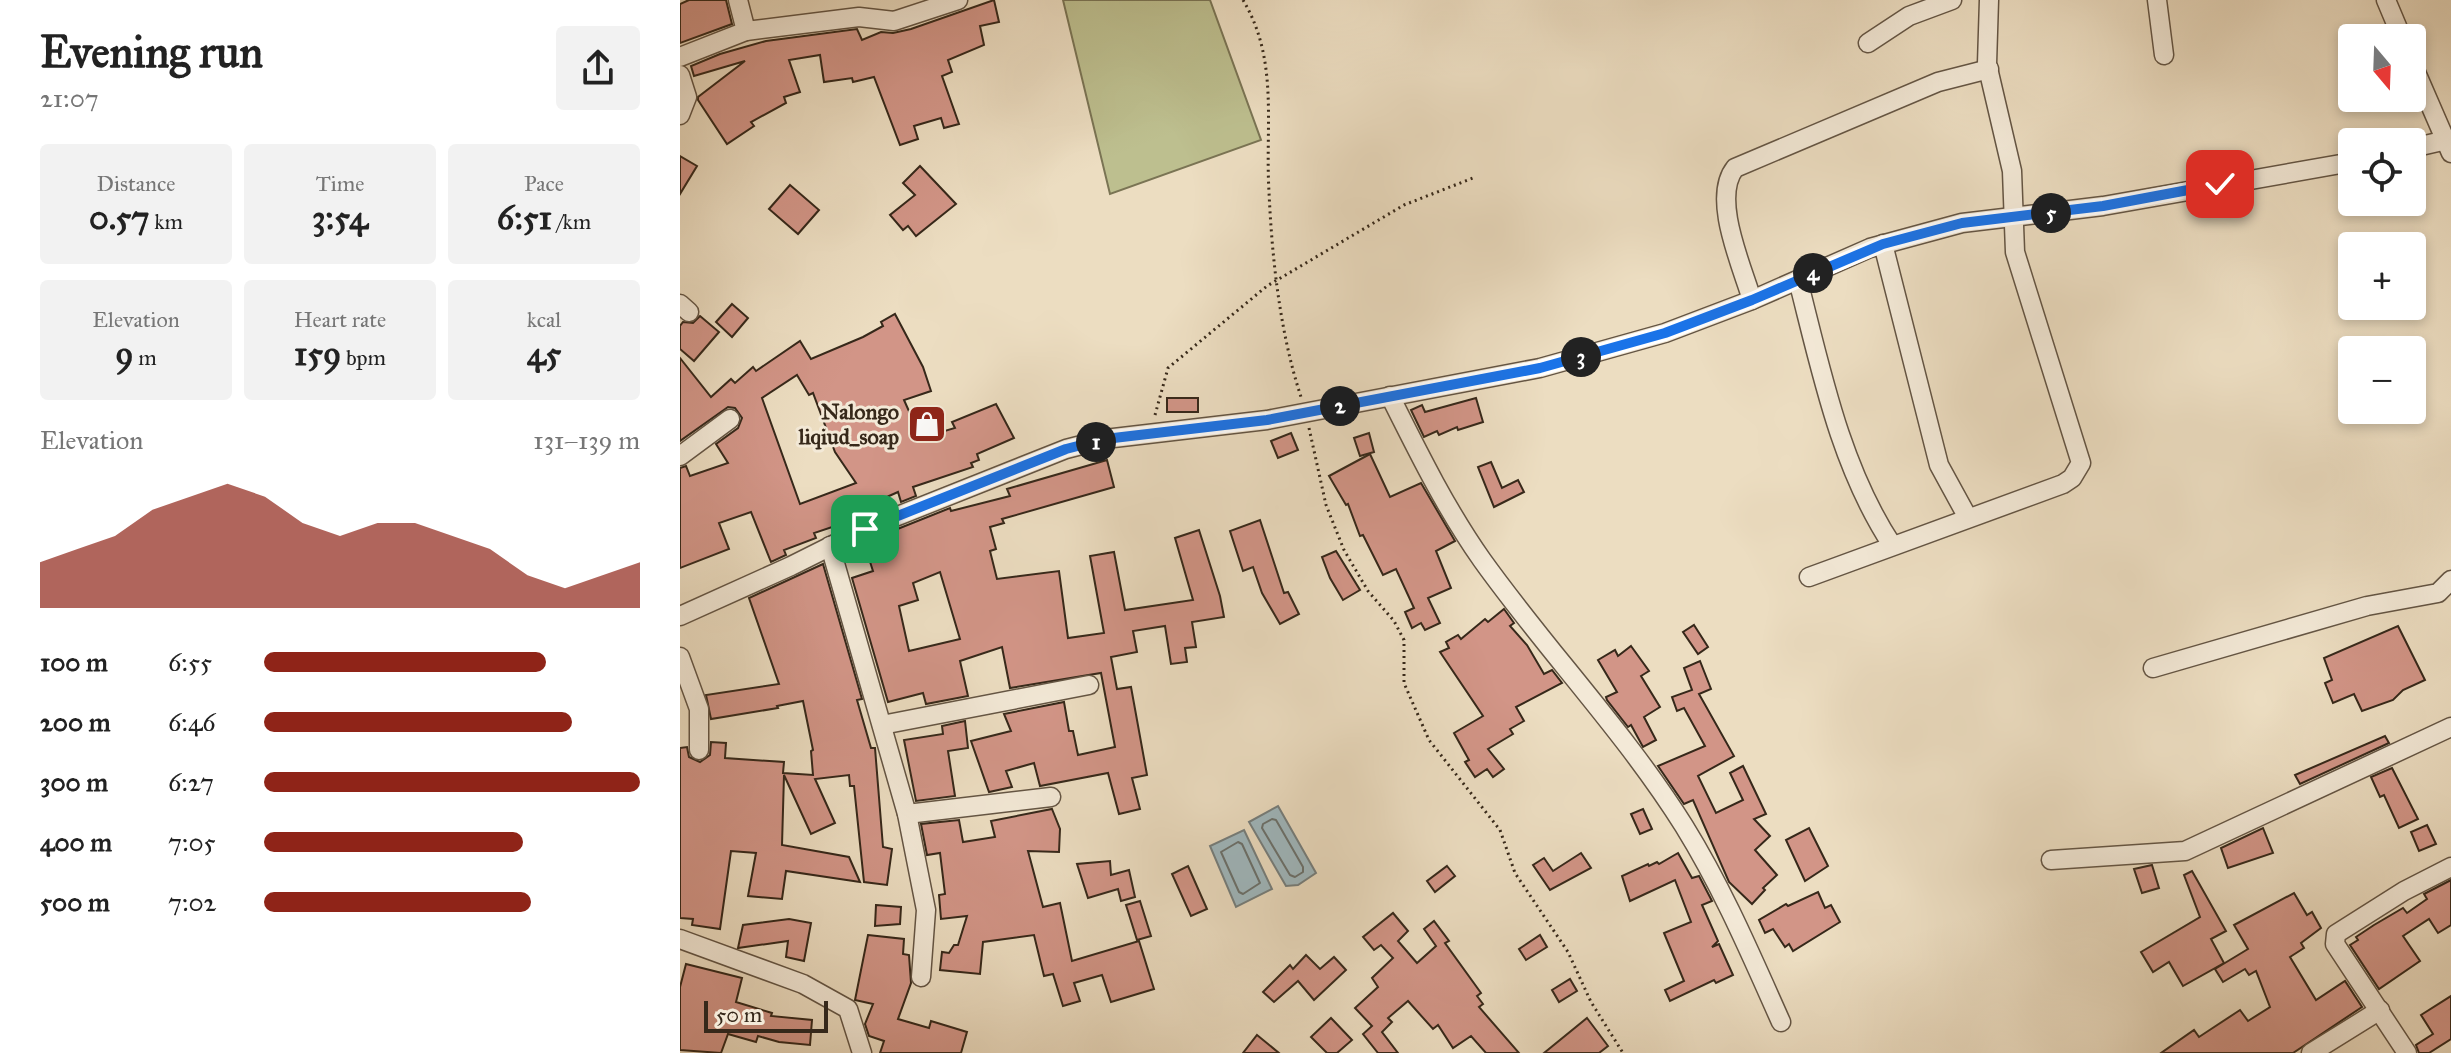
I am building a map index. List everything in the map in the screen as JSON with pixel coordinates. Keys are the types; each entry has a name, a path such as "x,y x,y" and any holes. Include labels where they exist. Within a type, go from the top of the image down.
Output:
{"street":[{"path":"738,0 746,31"},
{"path":"680,57 746,31 859,17 894,21 958,0"},
{"path":"1868,43 1909,16 1952,0"},
{"path":"1809,577 2063,484 2072,478 2081,463 2015,252 2012,171 1989,69 1989,0"},
{"path":"2157,0 2164,55"},
{"path":"2386,0 2396,24"},
{"path":"1752,300 1725,204 1726,186 1735,168 1938,82 1989,69"},
{"path":"680,75 687,97 680,115"},
{"path":"2426,94 2449,144 2426,146"},
{"path":"680,616 912,509 1066,449 1105,439 1155,435 1306,413 1554,364 1637,342 1752,300 1883,244 1962,223 2103,206 2338,164"},
{"path":"1883,244 1939,465 1968,518"},
{"path":"1798,280 1839,431 1876,520 1892,545"},
{"path":"1390,396 1444,503 1481,557 1638,758 1684,825 1725,895 1781,1022"},
{"path":"680,456 730,419"},
{"path":"830,546 907,814 926,910 921,977"},
{"path":"2153,668 2367,606 2438,593 2451,580"},
{"path":"680,657 699,709 699,750"},
{"path":"882,725 1089,685"},
{"path":"2051,860 2185,851 2451,727"},
{"path":"907,814 1051,797"},
{"path":"2407,1053 2335,944 2336,934 2346,924 2451,867"},
{"path":"680,939 803,984 848,1009 862,1053"},
{"path":"2311,1053 2380,1010"}],"path":[{"path":"1243,0 1257,24 1270,89 1269,193 1278,280 1294,375 1306,413 1326,505 1352,567 1394,621 1404,640 1404,683 1429,740 1500,830 1515,873 1568,952 1591,1002 1623,1053"},
{"path":"1155,435 1155,414 1168,368 1278,280 1404,205 1473,178"}],"green space":[{"path":"1063,0 1210,0 1261,140 1110,194"}],"water":[{"path":"1278,806 1316,873 1298,885 1286,886 1249,822"},
{"path":"1244,830 1272,889 1236,907 1210,846"}],"building":[{"path":"689,0 726,0 732,24 680,43 680,4"},
{"path":"994,0 999,22 980,26 984,45 948,60 952,72 942,76 959,124 944,128 941,118 914,126 918,139 900,145 874,77 853,82 852,78 824,82 820,55 789,60 800,92 784,97 786,103 751,122 754,126 727,144 698,100 745,61 694,76 691,66 720,54 766,41 857,29 862,40 881,32 911,29"},
{"path":"680,156 697,166 680,194"},
{"path":"920,166 956,204 916,236 908,226 903,230 890,215 915,195 903,183"},
{"path":"790,185 819,210 798,234 769,209"},
{"path":"732,304 748,318 732,337 716,322"},
{"path":"895,314 923,367 931,391 904,400 921,438 955,428 952,422 996,404 1014,438 977,454 979,460 971,463 973,467 913,487 916,496 901,502 898,492 851,513 853,520 814,533 816,538 784,550 786,555 771,562 751,512 719,523 729,549 680,568 680,468 686,466 690,476 728,463 716,444 738,428 742,418 735,408 728,407 680,441 680,358 711,397 731,379 735,383 753,367 756,371 800,341 811,359 863,337 883,326 881,322","holes":["797,375 809,395 813,393 835,452 856,483 800,504 762,398"]},
{"path":"700,316 719,332 694,361 680,349 680,326 683,322 693,323"},
{"path":"1167,398 1198,398 1198,412 1167,412"},
{"path":"1476,398 1483,422 1458,430 1457,427 1439,435 1437,431 1424,437 1411,410 1422,405 1425,412"},
{"path":"1291,433 1298,450 1278,458 1271,441"},
{"path":"1369,433 1374,452 1360,456 1354,438"},
{"path":"1370,454 1390,497 1421,483 1455,541 1436,551 1451,588 1428,598 1440,623 1425,630 1421,623 1412,628 1405,612 1414,608 1396,569 1383,575 1363,535 1360,536 1348,504 1329,476"},
{"path":"1107,460 1114,487 1002,519 1004,523 990,527 996,549 990,551 997,579 1059,571 1068,638 1104,633 1090,556 1114,552 1125,610 1193,600 1175,538 1199,530 1224,617 1192,622 1196,647 1185,648 1187,662 1171,664 1165,626 1133,631 1137,652 1111,657 1117,689 1131,687 1147,775 1132,778 1140,809 1119,814 1108,773 1040,786 1034,763 1006,771 1012,787 989,792 971,741 1011,731 1004,714 1064,702 1069,731 1073,731 1078,755 1115,747 1101,673 1010,688 1002,647 960,661 968,696 926,704 923,693 888,702 852,578 873,571 864,543 950,508 951,511 1010,496 1007,489","holes":["940,572 960,639 909,651 899,606 918,600 913,583"]},
{"path":"1491,462 1502,488 1518,480 1524,492 1494,507 1478,467"},
{"path":"1260,520 1284,593 1288,592 1299,614 1280,624 1262,593 1253,567 1243,571 1230,531"},
{"path":"1336,551 1360,590 1343,600 1322,557"},
{"path":"823,564 862,699 857,700 871,748 875,748 883,847 892,849 887,885 864,882 854,786 850,786 849,775 815,779 835,823 811,834 784,775 782,845 849,857 860,882 786,871 782,899 748,896 756,853 731,851 720,929 692,925 693,919 680,918 680,748 687,747 689,757 700,762 710,755 711,742 726,743 725,758 784,762 783,773 813,775 813,750 803,701 711,719 706,695 779,684 749,598"},
{"path":"1504,609 1514,623 1510,626 1527,645 1544,674 1552,670 1562,683 1516,707 1524,721 1510,729 1513,734 1488,749 1504,769 1493,777 1487,769 1475,777 1465,762 1469,760 1454,733 1483,716 1440,652 1449,648 1446,642 1458,635 1461,639 1485,619 1488,622"},
{"path":"1694,625 1708,647 1698,654 1683,632"},
{"path":"2398,626 2425,680 2403,690 2393,700 2362,711 2354,694 2333,703 2325,683 2332,680 2324,658"},
{"path":"1631,646 1649,671 1641,676 1660,707 1644,717 1656,740 1643,747 1631,725 1628,727 1607,700 1606,697 1617,692 1598,660 1615,650 1618,656"},
{"path":"1700,661 1711,689 1699,694 1734,756 1698,776 1716,813 1743,800 1730,773 1743,766 1766,814 1754,819 1770,836 1755,850 1777,875 1752,904 1729,882 1693,800 1684,804 1658,766 1705,746 1684,708 1677,711 1672,697 1692,690 1684,668"},
{"path":"965,721 968,748 948,751 955,796 916,801 904,740 943,734 942,726"},
{"path":"2385,736 2389,743 2300,784 2295,775"},
{"path":"2392,768 2418,819 2399,828 2384,795 2380,797 2371,777"},
{"path":"1052,809 1060,829 1059,852 1028,851 1043,907 1060,903 1072,961 1139,941 1154,989 1111,1002 1102,975 1074,983 1080,1001 1063,1006 1053,974 1044,976 1034,935 983,942 980,974 940,970 942,952 949,953 954,945 958,945 967,916 941,919 939,895 945,894 940,853 927,855 921,824 959,820 963,842 995,837 991,821"},
{"path":"1643,809 1652,829 1640,834 1631,814"},
{"path":"2427,825 2436,844 2419,851 2411,832"},
{"path":"1809,828 1828,866 1805,881 1786,840"},
{"path":"2263,828 2273,853 2228,868 2221,848"},
{"path":"1581,853 1591,868 1550,890 1533,865 1544,858 1553,871"},
{"path":"1678,853 1692,878 1699,876 1712,901 1702,905 1718,941 1712,947 1719,944 1733,975 1716,983 1714,980 1670,1001 1665,990 1684,981 1664,933 1691,922 1675,880 1630,901 1622,876 1648,864 1659,864"},
{"path":"1110,861 1111,875 1129,870 1135,897 1121,901 1118,889 1088,898 1077,864"},
{"path":"2152,865 2159,888 2142,893 2134,869"},
{"path":"1188,866 1207,909 1191,916 1172,874"},
{"path":"1447,866 1455,876 1435,892 1427,881"},
{"path":"2192,871 2226,931 2211,939 2224,963 2183,986 2169,962 2153,972 2141,952 2200,917 2184,875"},
{"path":"2451,880 2451,925 2438,933 2429,919 2403,936 2420,961 2379,989 2350,945 2358,940 2356,937 2403,908 2407,913 2427,899 2424,894"},
{"path":"1818,892 1825,908 1831,905 1840,922 1793,951 1789,944 1785,947 1773,929 1765,933 1759,920 1786,904 1788,906"},
{"path":"2294,893 2307,915 2312,912 2321,928 2301,943 2304,948 2290,957 2316,1000 2345,981 2362,1007 2293,1053 2161,1053 2194,1030 2199,1037 2240,1010 2248,1021 2270,1007 2256,971 2249,975 2245,969 2223,982 2215,969 2248,949 2234,925"},
{"path":"1140,901 1151,936 1137,940 1126,905"},
{"path":"876,905 901,907 900,924 875,926"},
{"path":"1393,913 1408,931 1398,941 1417,963 1436,946 1424,929 1434,921 1449,941 1445,943 1481,993 1477,996 1483,1004 1479,1007 1519,1053 1486,1053 1471,1036 1453,1048 1438,1025 1433,1029 1408,1001 1388,1018 1392,1022 1382,1032 1398,1053 1378,1053 1363,1034 1372,1026 1355,1008 1378,987 1372,978 1393,958 1381,945 1374,950 1363,937"},
{"path":"789,919 811,923 804,961 786,957 788,941 738,948 743,925"},
{"path":"868,935 904,939 903,954 909,955 911,983 898,1019 929,1028 931,1021 967,1032 961,1053 880,1053 884,1041 869,1036 865,1024 873,1004 855,1000"},
{"path":"1540,935 1547,947 1526,960 1519,949"},
{"path":"1306,955 1320,969 1334,957 1346,970 1314,1000 1298,981 1274,1002 1263,992 1290,965 1293,969"},
{"path":"686,964 742,978 736,1002 772,1013 771,1016 812,1020 810,1045 758,1036 756,1042 728,1034 721,1053 680,1050 680,987"},
{"path":"1570,979 1577,991 1559,1002 1552,990"},
{"path":"2451,996 2451,1039 2429,1053 2419,1053 2416,1045 2433,1034 2421,1015"},
{"path":"1331,1018 1352,1040 1337,1053 1327,1053 1311,1037"},
{"path":"1587,1018 1608,1046 1599,1053 1544,1053"},
{"path":"1257,1035 1279,1053 1243,1053"}],"place":[{"name":"Nalongo liqiud_soap","path":"927,424"}],"route":[{"path":"865,529 1066,449 1105,439 1267,420 1540,368 1665,333 1883,244 1962,223 2103,206 2220,184"}]}
